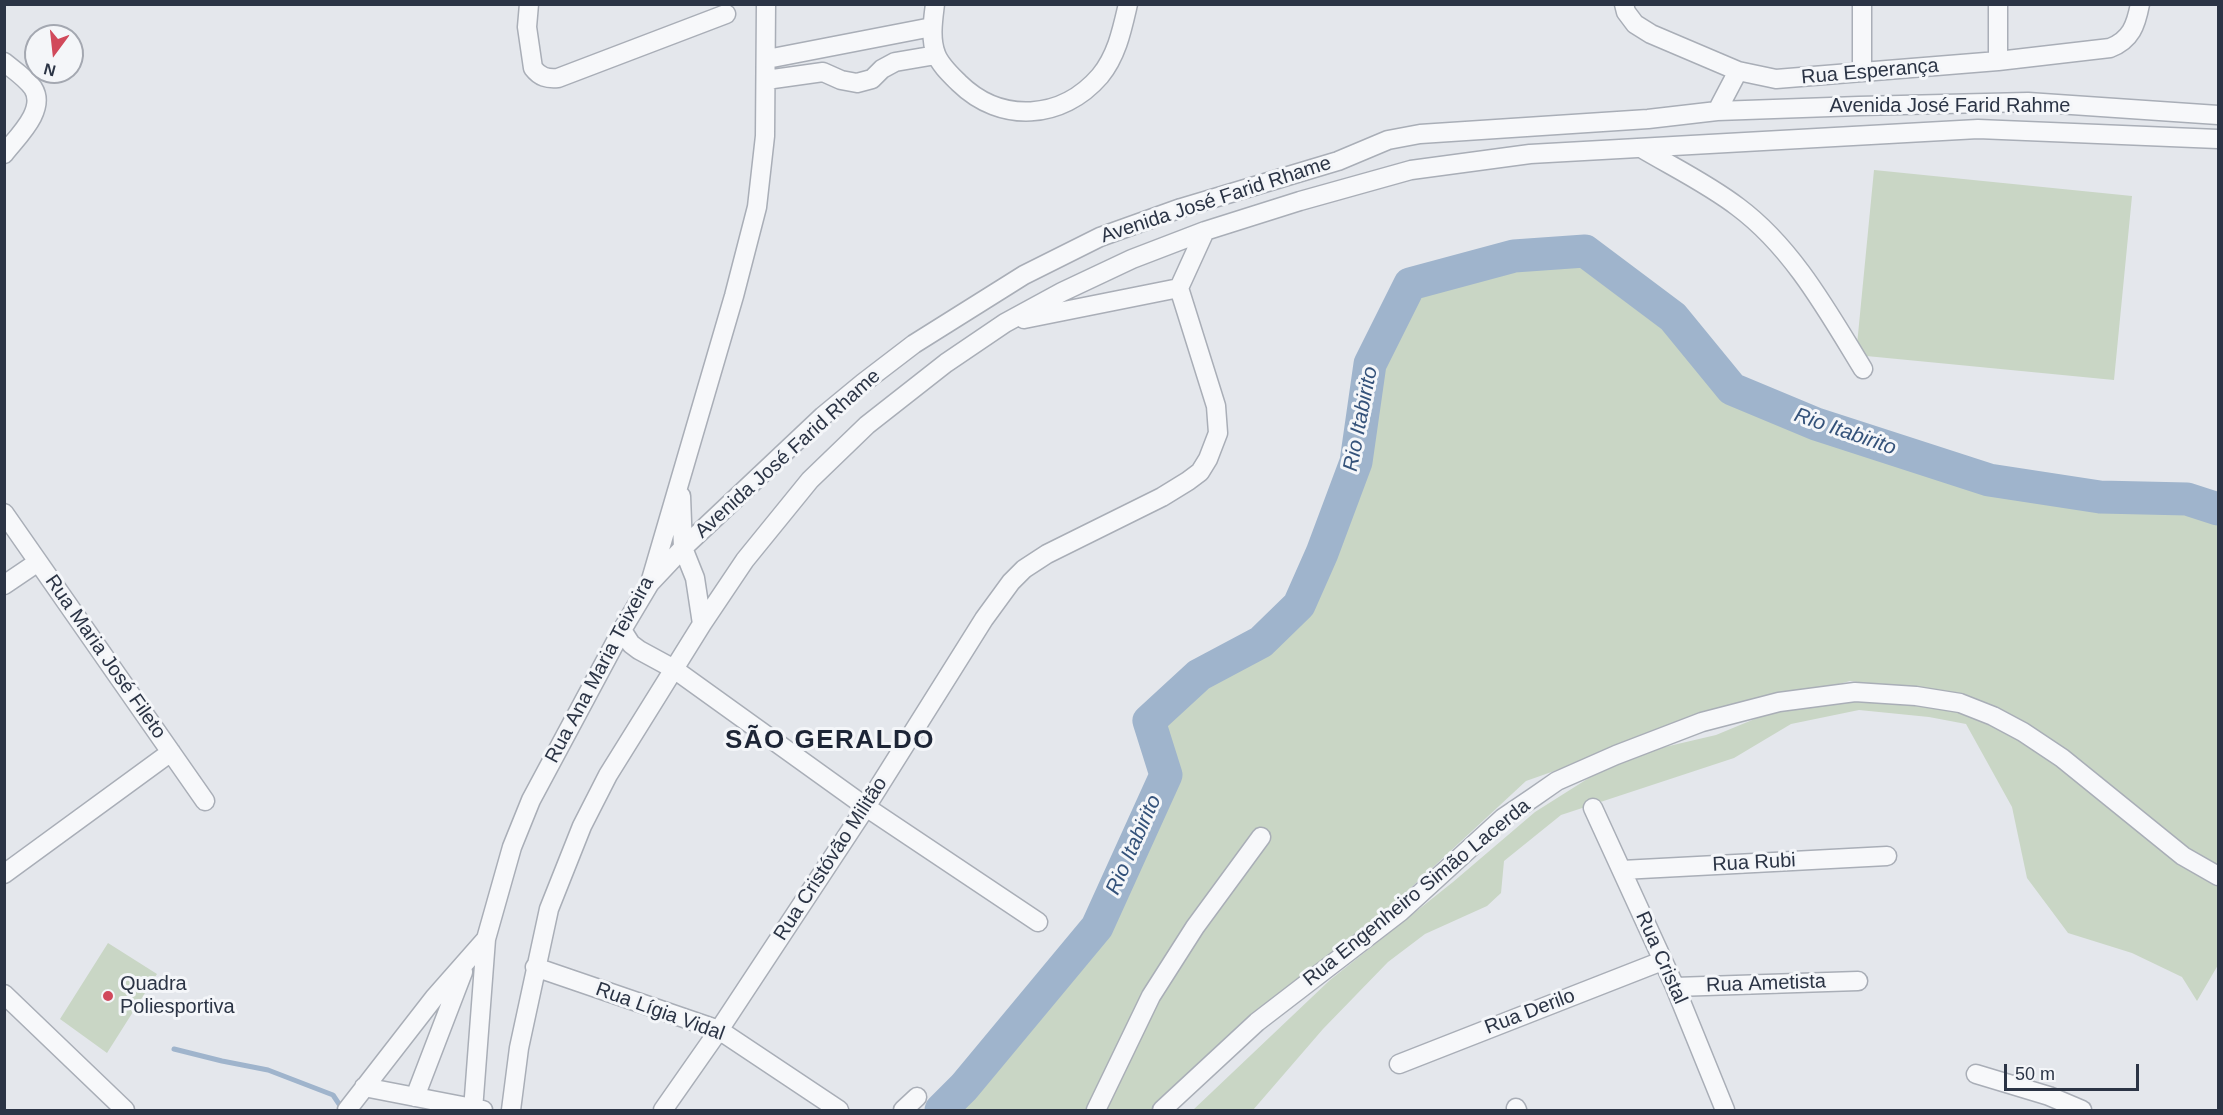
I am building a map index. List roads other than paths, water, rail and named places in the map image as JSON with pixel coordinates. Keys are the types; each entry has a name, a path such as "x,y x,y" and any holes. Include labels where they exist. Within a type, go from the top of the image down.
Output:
{"street":[{"path":"529,4 527,27 533,68 537,74 551,79 726,14"},
{"name":"Rua Ana Maria Teixeira","path":"347,1110 434,998 486,939 512,847 531,800 622,630 650,583 734,296 757,207 765,136 766,4"},
{"path":"935,4 932,27 936,55 947,71 968,92 991,104 1018,112 1047,110 1075,98 1100,75 1117,50 1128,4"},
{"path":"1862,4 1862,72"},
{"path":"1998,4 1998,61"},
{"name":"Rua Esperança","path":"1625,8 1635,24 1651,34 1738,71 1776,79 1998,61 2110,48 2128,39 2140,4"},
{"path":"767,59 932,27"},
{"path":"766,80 824,72 841,80 857,83 872,79 882,69 895,62 936,55"},
{"path":"4,62 34,89 38,100 36,112 4,154"},
{"path":"1717,111 1738,71"},
{"name":"Avenida José Farid Rahme","path":"1717,111 2028,102 2218,115"},
{"name":"Avenida José Farid Rhame","path":"650,583 683,548 823,416 914,344 1024,275 1100,237 1181,208 1338,161 1388,140 1420,134 1648,119 1717,111"},
{"path":"511,1110 519,1048 549,909 582,825 608,774 702,624 745,560 810,480 867,425 946,363 1005,323 1062,292 1132,259 1205,231 1411,170 1530,154 1978,129 2218,140"},
{"path":"1641,148 1740,208 1775,242 1806,280 1863,369"},
{"path":"1005,323 1179,288 1205,231"},
{"name":"Rua Cristóvão Militão","path":"663,1110 719,1030 866,807 984,619 1011,582 1024,569 1047,554 1162,496 1200,472 1208,459 1218,433 1216,406 1179,288"},
{"path":"681,478 683,548 695,578 702,624"},
{"name":"Rua Maria José Fileto","path":"4,513 206,801"},
{"path":"4,585 38,562"},
{"path":"622,630 630,644 674,669 866,807 1038,922"},
{"name":"Rua Engenheiro Simão Lacerda","path":"1162,1110 1257,1022 1400,912 1503,818 1557,781 1702,722 1779,702 1855,692 1916,696 1971,708 2023,732 2061,758 2183,856 2218,876"},
{"path":"4,874 171,752"},
{"name":"Rua Cristal","path":"1593,808 1675,987 1725,1110"},
{"path":"1096,1110 1151,996 1195,927 1261,837"},
{"name":"Rua Rubi","path":"1622,870 1887,856"},
{"path":"362,1090 415,1096 477,1110 486,939"},
{"name":"Rua Derilo","path":"1399,1064 1662,961"},
{"path":"415,1096 467,962"},
{"name":"Rua Lígia Vidal","path":"535,967 719,1030 839,1110"},
{"name":"Rua Ametista","path":"1675,987 1858,981"},
{"path":"4,994 125,1110"},
{"path":"1976,1074 2043,1103 2082,1110"},
{"path":"903,1110 917,1097"}],"waterway":[{"name":"Rio Itabirito","path":"941,1110 964,1087 1097,927 1166,775 1149,721 1199,675 1261,642 1299,605 1322,553 1356,462 1370,364 1410,284 1514,256 1585,251 1673,317 1732,389 1816,424 1989,480 2100,497 2187,499 2218,509"},
{"path":"174,1049 268,1070 333,1095 343,1110"}],"place":[{"name":"Quadra Poliesportiva","path":"108,996"}],"district":[{"name":"SÃO GERALDO","path":"830,741"}]}
